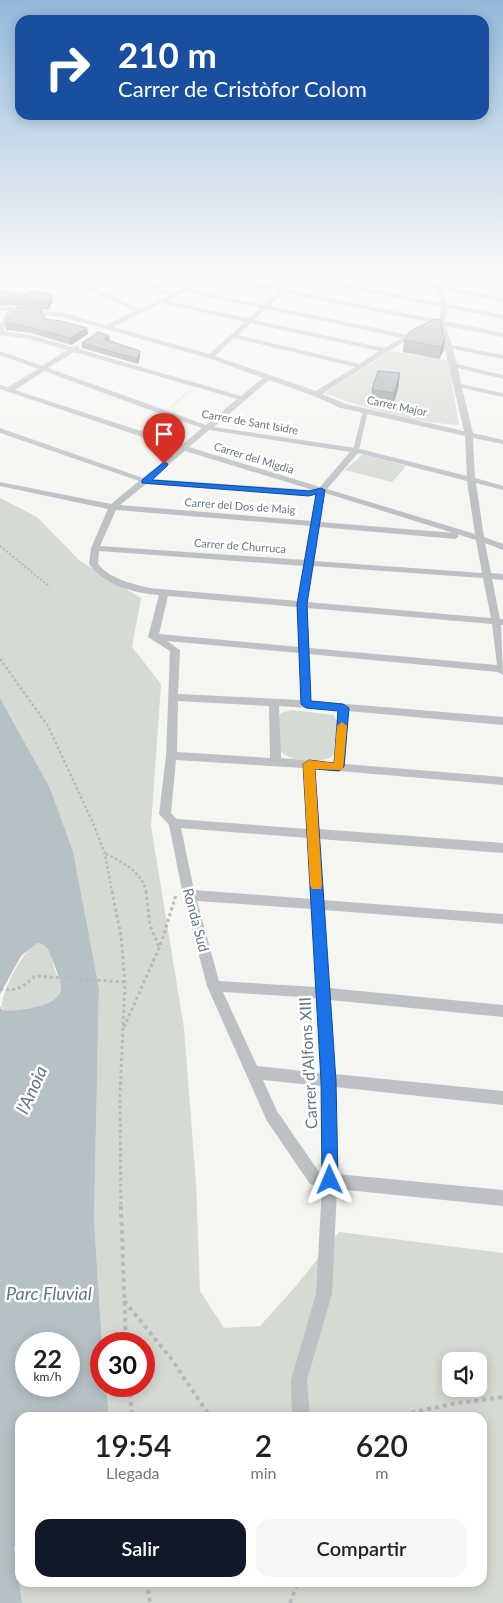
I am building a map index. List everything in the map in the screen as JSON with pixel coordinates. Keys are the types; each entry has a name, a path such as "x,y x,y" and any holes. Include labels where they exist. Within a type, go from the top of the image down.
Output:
{"street":[{"name":"Carrer de Sant Isidre","path":"0,354 208,428 356,450 503,488"},
{"path":"9,390 66,354"},
{"path":"89,354 243,399"},
{"name":"Carrer Major","path":"199,354 317,394 344,406 503,442"},
{"path":"210,357 213,354"},
{"path":"309,354 361,366"},
{"path":"317,394 379,354"},
{"path":"164,593 154,637 503,670 500,622 480,538 471,480 469,434 451,354"},
{"path":"487,354 503,357"},
{"path":"453,365 503,377"},
{"path":"268,377 113,507 95,548 93,564 101,573 125,585 164,593 500,622"},
{"path":"457,385 503,395"},
{"name":"Carrer del Migdia","path":"0,387 184,448 480,538 503,547"},
{"path":"0,430 145,482 309,494 321,490 356,450 366,411"},
{"path":"154,438 155,423 165,414"},
{"name":"Carrer del Dos de Maig","path":"0,484 113,507 480,538"},
{"path":"306,704 302,604 321,490"},
{"name":"Carrer de Churruca","path":"95,548 503,577"},
{"name":"Ronda Sud","path":"154,637 174,650 171,756 165,814 174,823 183,894 214,986 272,1116 315,1179 330,1180"},
{"path":"174,697 306,704 503,721"},
{"path":"274,703 276,762"},
{"path":"339,767 343,708"},
{"path":"171,756 309,764 503,781"},
{"name":"Carrer d'Alfons XIII","path":"301,1412 299,1380 324,1294 330,1180 328,1081 309,764"},
{"path":"174,823 503,848"},
{"path":"183,894 317,906 503,919"},
{"path":"214,986 322,993 503,1011"},
{"path":"251,1072 503,1098"},
{"path":"330,1180 503,1198"}],"path":[{"path":"165,414 196,385"},
{"path":"0,546 50,587"},
{"path":"0,659 48,726 93,823 105,854 121,936 125,982 120,1161 125,1332"},
{"path":"105,854 120,860 140,877 146,888 151,934 159,947"},
{"path":"123,1028 183,894"},
{"path":"0,989 14,992 22,988 35,976 125,982"},
{"path":"123,1300 150,1330 195,1391 207,1412"},
{"path":"131,1397 132,1412"},
{"path":"415,1412 451,1404 503,1397"},
{"path":"148,1587 150,1603"},
{"path":"290,1603 296,1587"}],"shaded area":[{"path":"387,354 407,354 448,361 459,425 391,414 325,393"},
{"path":"362,455 406,466 392,482 345,470"},
{"path":"0,498 37,517 80,561 141,598 132,647 161,684 151,826 184,1028 196,1184 200,1291 224,1328 260,1326 296,1286 339,1232 503,1253 503,1603 22,1603 20,1587 487,1587 487,1412 109,1412 107,1397 155,1397 155,1332 101,1332 94,1219 99,988 73,851 50,788 0,698"},
{"path":"291,710 333,715 338,722 333,756 328,759 305,761 290,758 280,750 279,717 281,713"},
{"path":"37,943 44,945 50,954 61,984 59,995 53,1000 36,1007 2,1010 2,1003 13,973 25,954"}],"water":[{"name":"Parc Fluvial","path":"0,698 50,788 73,851 99,988 94,1219 101,1332 90,1332 90,1397 107,1397 109,1412 15,1412 15,1587 20,1587 22,1603 0,1603 0,1006 2,1010 26,1009 52,1001 58,996 61,990 60,981 52,958 44,945 37,943 21,956 0,994"}],"building":[{"path":"119,354 139,354 137,359"},
{"path":"378,371 400,373 394,393 372,390"}],"slow traffic":[{"path":"316,885 309,764 339,767 342,726"}],"route":[{"path":"164,464 145,482 309,494 321,490 302,604 306,704 343,708 339,767 309,764 328,1081 330,1180"}],"water label":[{"name":"l'Anoia","path":"32,1090"}]}
